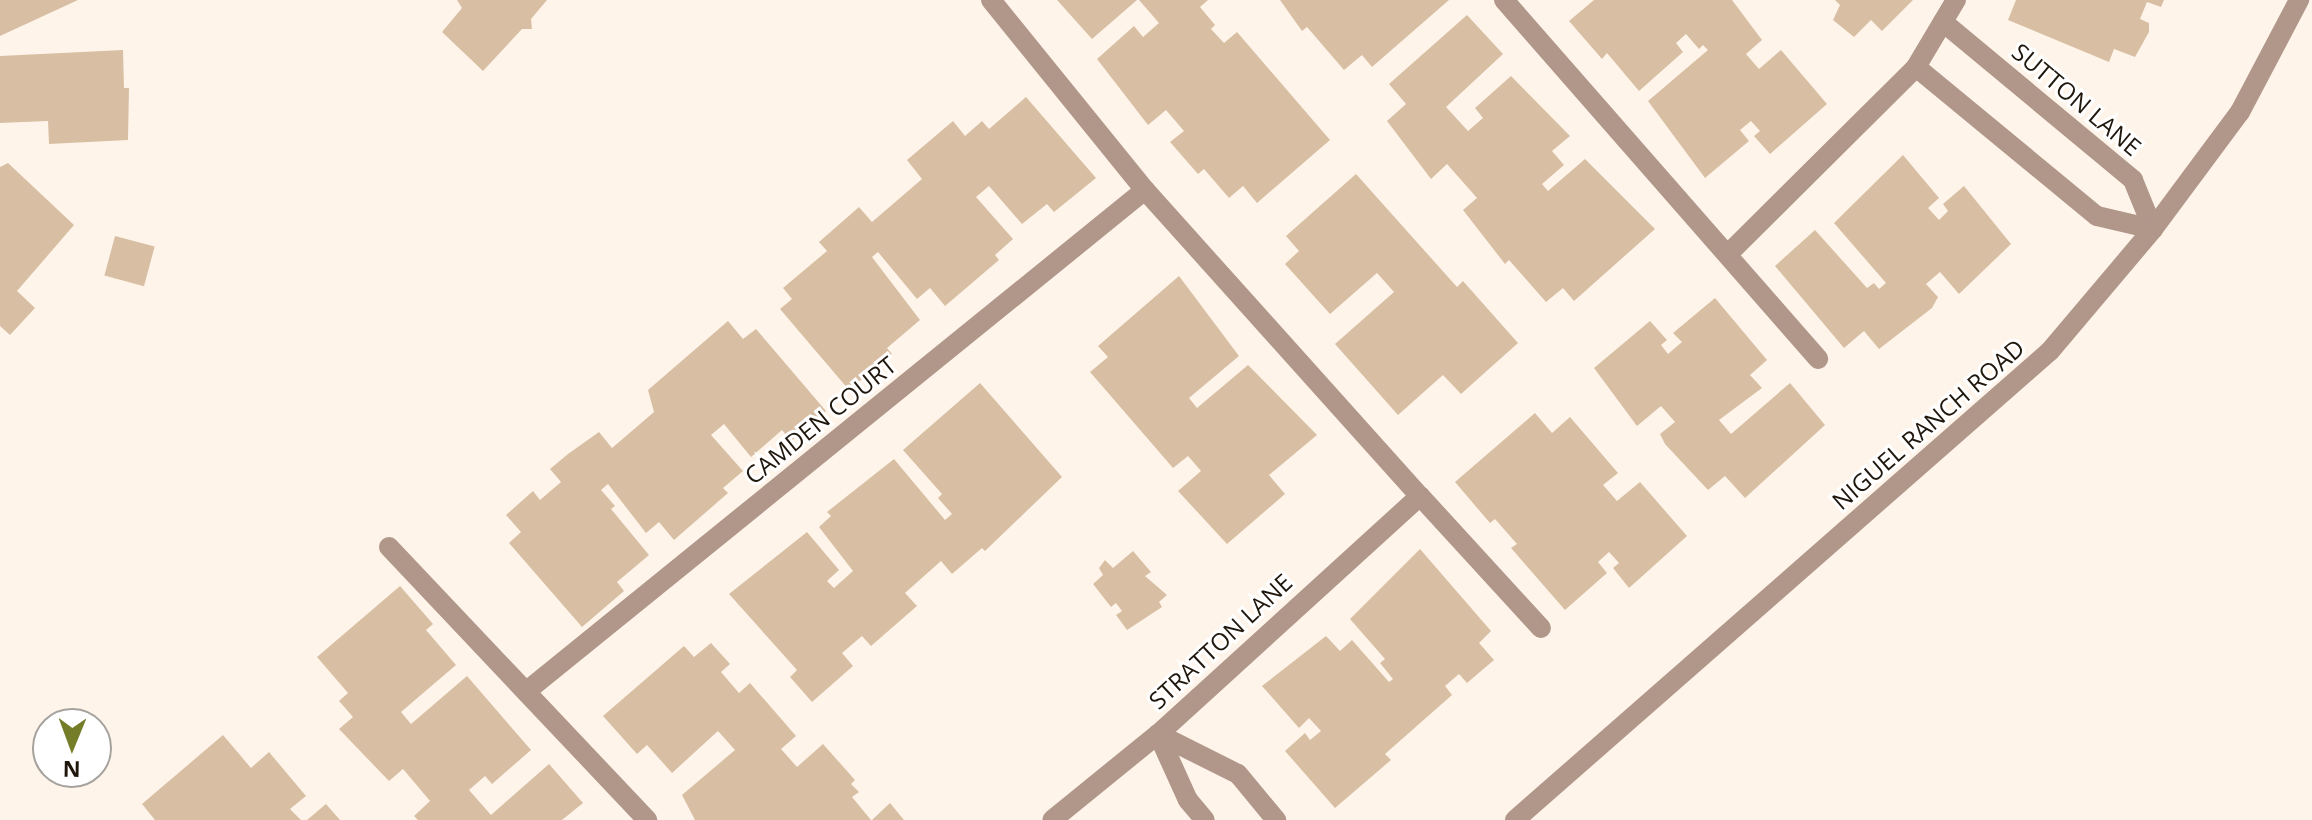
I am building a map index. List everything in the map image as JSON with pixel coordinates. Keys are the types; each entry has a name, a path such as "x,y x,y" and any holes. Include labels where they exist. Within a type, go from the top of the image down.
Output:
{"street":[{"path":"991,0 1145,190 1541,628"},
{"path":"1504,0 1818,359"},
{"path":"1728,254 1916,67 1956,0"},
{"name":"NIGUEL RANCH ROAD","path":"1515,820 2050,351 2153,229 2240,112 2299,0"},
{"name":"SUTTON LANE","path":"1943,22 2133,180 2153,229"},
{"path":"1916,67 2097,216 2153,229"},
{"name":"CAMDEN COURT","path":"528,690 1145,190"},
{"name":"STRATTON LANE","path":"1052,820 1158,734 1420,496"},
{"path":"389,547 528,690 647,820"},
{"path":"1158,734 1188,800 1205,820"},
{"path":"1158,734 1238,774 1276,820"}],"building":[{"path":"0,0 78,0 0,36"},
{"path":"457,0 547,0 531,19 532,29 522,29 483,71 442,32 462,8"},
{"path":"1057,0 1137,0 1092,39"},
{"path":"1139,0 1208,0 1200,7 1215,25 1211,29 1224,43 1237,32 1330,140 1257,203 1243,186 1229,198 1204,169 1198,174 1170,142 1184,131 1166,110 1148,125 1097,59 1134,26 1143,37 1159,23"},
{"path":"1280,0 1449,0 1372,67 1362,55 1344,70 1307,27 1302,31"},
{"path":"1594,0 1732,0 1762,40 1746,54 1759,69 1781,50 1827,104 1770,154 1754,136 1760,131 1751,121 1740,130 1749,141 1705,178 1648,101 1708,50 1703,45 1699,49 1686,34 1676,43 1683,52 1639,91 1607,53 1602,59 1569,21"},
{"path":"1835,0 1913,0 1882,31 1871,20 1854,37 1833,20 1840,5"},
{"path":"2016,0 2164,0 2161,7 2147,2 2140,19 2149,23 2149,32 2135,57 2114,49 2109,62 2008,20"},
{"path":"1467,15 1503,54 1446,107 1468,131 1483,118 1475,108 1511,76 1570,136 1552,151 1564,165 1542,184 1548,191 1585,159 1655,229 1574,301 1563,288 1546,302 1509,260 1505,264 1463,210 1477,198 1447,164 1431,179 1387,121 1406,104 1389,84"},
{"path":"123,50 124,88 129,88 128,140 49,144 48,121 0,123 0,56"},
{"path":"1026,97 1096,178 1054,212 1047,204 1022,224 989,186 976,197 1013,239 995,255 999,260 945,306 930,288 917,299 878,252 872,257 920,320 887,348 892,354 849,390 780,309 792,299 783,288 827,251 819,242 859,207 872,222 922,179 907,160 953,121 965,136 982,121 989,129"},
{"path":"1903,155 1939,198 1928,208 1939,220 1948,211 1943,204 1964,186 2011,244 1959,294 1940,272 1926,284 1938,297 1932,308 1879,349 1864,331 1844,348 1775,266 1815,230 1867,288 1874,283 1879,289 1886,283 1834,223"},
{"path":"8,163 74,225 17,291 35,308 10,335 0,326 0,167"},
{"path":"1356,174 1457,287 1463,281 1518,343 1461,394 1443,375 1398,415 1335,344 1394,292 1377,273 1330,314 1285,264 1299,251 1286,236"},
{"path":"115,236 155,247 144,286 104,276"},
{"path":"1179,276 1239,356 1189,398 1197,408 1248,365 1317,435 1269,475 1285,494 1227,544 1178,491 1201,471 1188,456 1173,468 1090,372 1108,357 1098,346"},
{"path":"1715,298 1767,360 1750,375 1762,388 1719,420 1731,434 1790,383 1825,425 1745,498 1725,476 1708,490 1665,444 1660,434 1675,422 1661,406 1637,426 1594,368 1650,321 1667,340 1661,345 1668,354 1682,342 1673,333"},
{"path":"728,321 743,339 756,329 826,411 791,441 782,430 751,457 724,424 711,435 743,471 723,488 728,493 674,540 659,522 646,533 608,484 601,490 615,506 611,509 649,555 617,582 624,591 582,627 509,543 521,532 506,515 533,491 540,500 561,482 550,469 599,432 612,448 654,412 648,390"},
{"path":"980,383 1062,477 985,551 982,548 952,574 941,561 905,593 917,606 871,646 862,636 842,653 853,666 812,702 790,677 797,670 729,594 807,532 839,570 827,581 834,588 853,571 819,527 831,516 827,512 894,459 945,520 952,514 938,498 942,494 903,450"},
{"path":"1535,413 1552,433 1570,417 1618,473 1603,485 1617,501 1640,482 1687,536 1629,588 1613,568 1619,563 1609,552 1598,562 1607,573 1565,610 1511,548 1517,544 1495,519 1490,523 1455,482"},
{"path":"1420,549 1491,631 1479,643 1494,660 1467,683 1459,674 1445,686 1452,695 1385,754 1391,760 1335,808 1285,751 1305,733 1310,740 1321,731 1309,718 1299,728 1262,686 1326,636 1340,651 1352,640 1389,682 1393,679 1380,663 1385,659 1350,619"},
{"path":"1133,551 1151,572 1145,576 1167,595 1159,602 1162,607 1127,630 1116,615 1122,611 1116,603 1111,607 1093,584 1103,575 1099,568 1105,560 1113,568"},
{"path":"400,586 433,624 426,630 456,665 401,712 411,724 467,676 531,750 492,784 485,776 469,790 491,815 549,764 583,803 562,820 418,820 414,816 430,801 403,769 389,781 339,729 353,717 339,701 348,693 317,657"},
{"path":"711,643 730,664 721,672 739,693 750,683 796,736 781,749 797,767 823,744 855,780 851,784 859,792 852,797 871,820 695,820 682,795 735,750 718,731 672,773 647,745 637,754 603,716 684,646 694,657"},
{"path":"223,735 251,768 269,752 306,796 290,809 301,820 155,820 142,804"},
{"path":"890,803 904,820 872,820"},
{"path":"326,804 340,820 307,820"}]}
